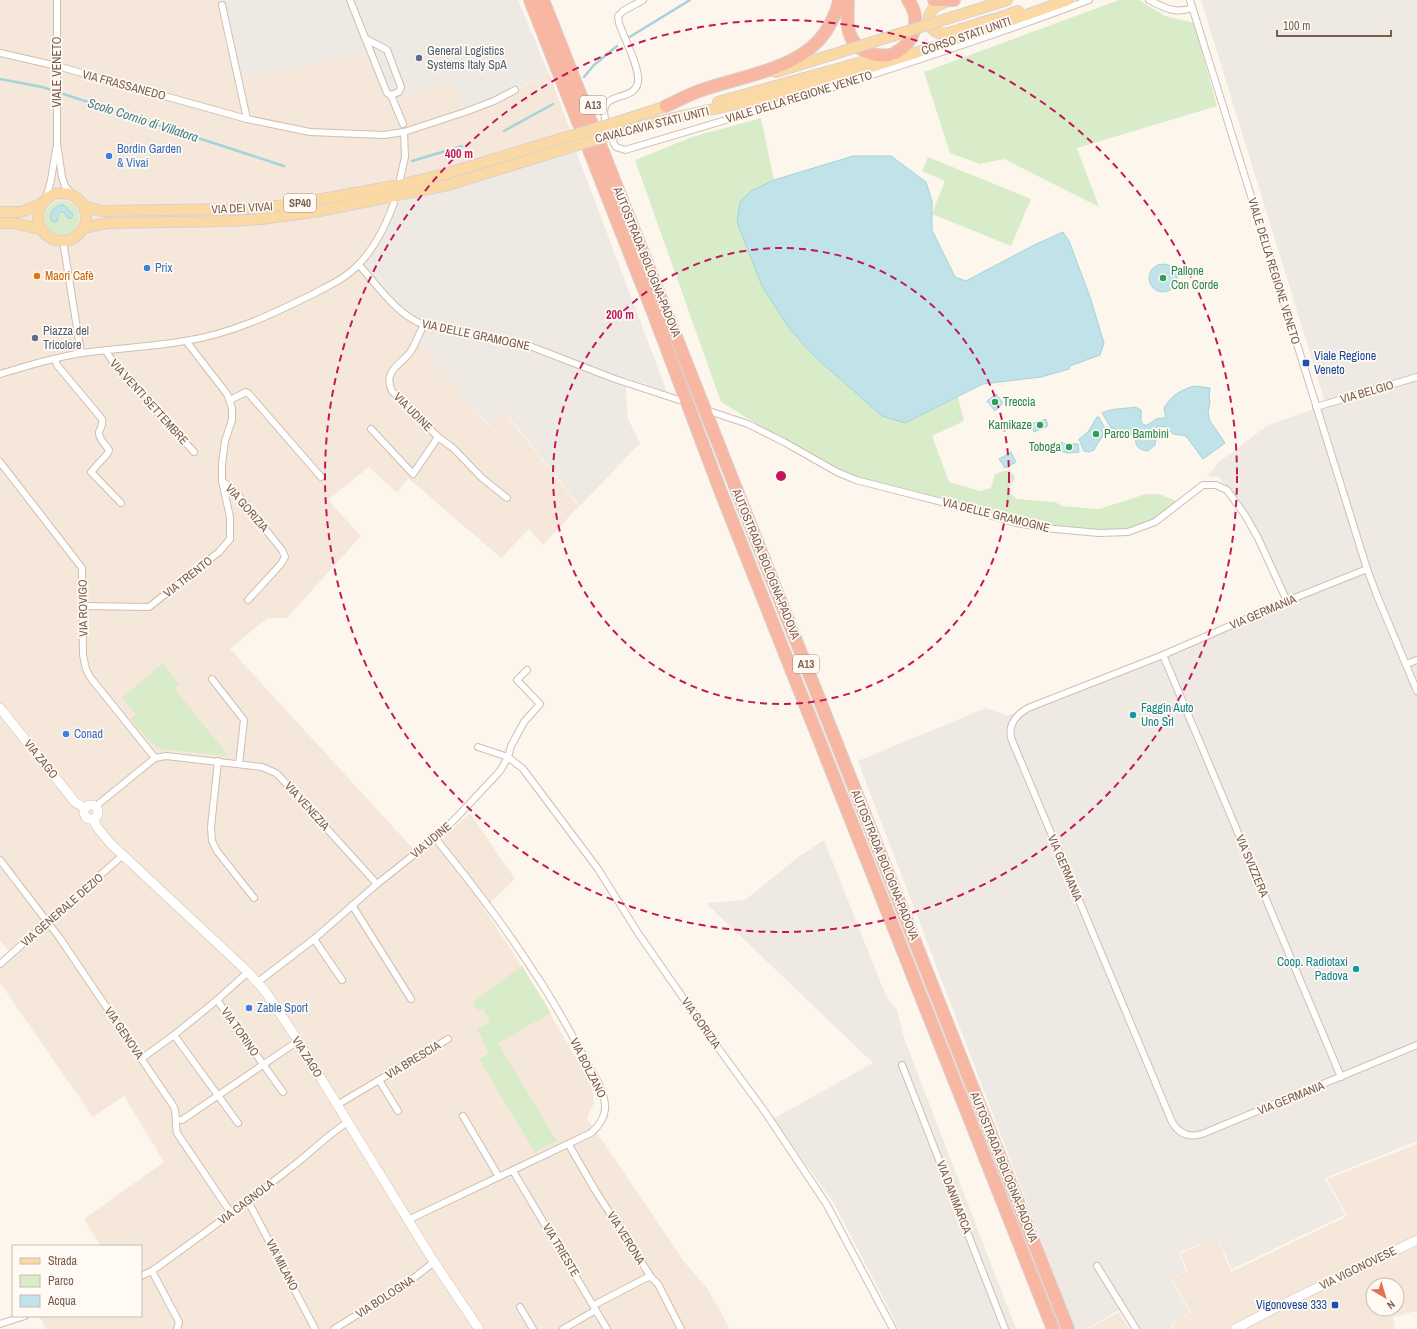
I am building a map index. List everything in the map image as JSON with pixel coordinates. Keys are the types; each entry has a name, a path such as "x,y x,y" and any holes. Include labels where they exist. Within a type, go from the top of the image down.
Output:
{"highway":[{"name":"AUTOSTRADA BOLOGNA-PADOVA","path":"530,0 657,323 722,495 1054,1329"},
{"name":"AUTOSTRADA BOLOGNA-PADOVA","path":"543,0 1068,1329"},
{"name":"A13","path":"550,0 591,101 627,212"},
{"path":"666,106 698,91 762,72 802,56 821,39 834,18 839,0"},
{"path":"848,0 848,26 850,35 860,48 870,54 879,56 892,54 908,44 914,32 915,16 908,0"},
{"path":"934,0 954,0"}],"main road":[{"path":"959,0 939,4 932,10 929,18 931,27 934,30 941,34 949,33 1052,0"},
{"name":"CORSO STATI UNITI","path":"831,55 1007,0"},
{"name":"CORSO STATI UNITI","path":"863,70 950,42 1068,0"},
{"path":"640,126 675,113 892,54 955,34 1003,16"},
{"name":"CAVALCAVIA STATI UNITI","path":"395,200 564,149 666,106 831,55"},
{"name":"CAVALCAVIA STATI UNITI","path":"400,182 445,174 560,139 613,129 640,126 765,97 863,70"},
{"name":"VIA DEI VIVAI","path":"84,206 101,210 260,208 319,200 400,182"},
{"path":"0,212 22,212 31,210 52,195 59,193 72,195 84,206 86,213 84,228"},
{"name":"VIA DEI VIVAI","path":"84,228 108,223 262,219 395,200"},
{"path":"40,229 37,216 44,201"},
{"path":"0,223 13,223 40,229 50,238 63,241"},
{"name":"SP40","path":"63,241 75,237 84,228"}],"street":[{"name":"VIALE VENETO","path":"57,0 57,144 62,177 65,186 72,195"},
{"path":"350,0 387,93 391,95 403,124"},
{"name":"VIALE DELLA REGIONE VENETO","path":"643,0 623,11 618,16 619,23 637,71 638,83 634,89 607,102 604,107 604,116 613,142 616,147 625,150 768,108 948,51 1089,0"},
{"path":"1150,0 1163,7 1178,11 1192,8"},
{"name":"VIALE DELLA REGIONE VENETO","path":"1190,0 1367,568 1417,691"},
{"path":"222,5 246,119"},
{"path":"366,39 386,50 401,87 400,92 391,95"},
{"name":"VIA FRASSANEDO","path":"0,53 57,66 246,119 310,132 384,135 404,132"},
{"path":"400,182 405,157 404,132 465,112 494,101 515,90"},
{"name":"VIALE VENETO","path":"44,201 51,180 54,154 57,144"},
{"path":"359,265 383,230 395,200"},
{"path":"63,241 81,353"},
{"name":"VIA DELLE GRAMOGNE","path":"359,265 403,312 416,322 424,325 527,345 616,379 680,400"},
{"name":"VIA VENTI SETTEMBRE","path":"0,374 81,353 186,341 212,336 238,328 272,314 325,287 348,274 359,265"},
{"name":"VIA UDINE","path":"424,325 410,352 394,370 389,379 392,391 438,437 453,448 482,478 507,498"},
{"name":"VIA GORIZIA","path":"186,341 223,388 230,400 232,420 223,452 222,481 235,491 282,550 285,557 281,564 248,600"},
{"name":"VIA VENTI SETTEMBRE","path":"106,351 115,365 194,452"},
{"path":"55,359 57,365 102,419 103,425 99,432 99,436 109,450 92,472 121,503"},
{"name":"VIA BELGIO","path":"1316,407 1417,377"},
{"path":"230,400 243,392 249,394 322,477"},
{"name":"VIA DELLE GRAMOGNE","path":"712,412 748,424 784,442 837,472 856,480 1044,528 1099,533 1128,532 1155,522 1203,485 1216,485 1227,490 1245,515 1258,538 1287,601"},
{"name":"VIA UDINE","path":"371,429 413,474 438,437"},
{"name":"VIA ROVIGO","path":"0,462 82,568 83,655 86,669 90,677 155,758"},
{"name":"VIA TRENTO","path":"83,606 149,608 219,552 230,539 230,517 222,481"},
{"name":"VIA GERMANIA","path":"1367,568 1162,655 1028,708 1021,712 1013,721 1010,729 1010,738 1172,1122 1178,1131 1195,1136 1417,1045"},
{"name":"VIA SVIZZERA","path":"1162,655 1341,1077"},
{"path":"1406,664 1417,660"},
{"name":"VIA UDINE","path":"258,982 314,939 377,884 435,838 500,771 524,722 540,704 517,680 527,670"},
{"path":"212,679 244,720 239,764"},
{"name":"VIA ZAGO","path":"2,713 75,802 85,808 85,817 88,819 94,819 97,827 105,837 123,855 258,982 298,1041 434,1262 479,1329"},
{"name":"VIA GORIZIA","path":"478,746 508,757 523,769 598,869 638,932 716,1045 765,1112 827,1205 894,1329"},
{"name":"VIA VENEZIA","path":"155,758 166,756 218,761 262,767 276,773 377,884"},
{"path":"85,808 91,805 96,806 155,758"},
{"path":"218,761 211,827 212,841 217,852 254,898"},
{"path":"94,819 98,814 96,806"},
{"name":"VIA BOLZANO","path":"408,1220 591,1133 599,1126 604,1115 606,1104 603,1093 556,1006 534,971 466,875 435,838"},
{"name":"VIA GENERALE DEZIO","path":"0,964 123,855"},
{"name":"VIA GENOVA","path":"0,860 48,922 174,1107 177,1133 231,1213"},
{"path":"352,905 411,999"},
{"path":"314,939 342,980"},
{"name":"VIA TORINO","path":"141,1059 174,1035 217,1000 248,972"},
{"name":"VIA TORINO","path":"217,1000 283,1092"},
{"path":"174,1035 238,1123"},
{"name":"VIA BRESCIA","path":"338,1105 448,1039"},
{"path":"176,1120 182,1120 298,1041"},
{"name":"VIA DANIMARCA","path":"902,1065 1005,1329"},
{"name":"VIA BRESCIA","path":"379,1080 398,1111"},
{"path":"463,1116 499,1177"},
{"name":"VIA CAGNOLA","path":"142,1276 152,1271 248,1201 348,1122"},
{"name":"VIA VERONA","path":"564,1329 595,1307 646,1278 652,1277 599,1196 568,1145"},
{"name":"VIA TRIESTE","path":"513,1171 607,1329"},
{"name":"VIA MILANO","path":"248,1201 315,1329"},
{"name":"VIA VIGONOVESE","path":"1235,1329 1258,1316 1417,1240"},
{"name":"VIA BOLOGNA","path":"334,1329 401,1288 434,1262"},
{"path":"1097,1266 1136,1329"},
{"path":"152,1271 183,1329"},
{"path":"652,1277 658,1284 681,1329"},
{"path":"520,1307 533,1329"},
{"path":"0,1324 22,1317"},
{"path":"177,1329 179,1322"}],"shaded area":[{"path":"0,0 221,0 238,78 371,53 392,104 439,84 449,84 456,87 465,112 494,102 549,72 570,130 502,153 444,170 400,179 394,202 424,325 416,340 489,426 504,412 579,506 543,545 529,529 501,558 408,478 397,493 369,467 328,500 361,536 287,618 267,618 230,649 418,854 443,837 470,813 515,879 484,909 524,969 592,1086 594,1103 587,1118 685,1263 707,1288 730,1329 46,1329 40,1317 142,1317 142,1245 100,1245 84,1219 164,1162 124,1096 93,1117 0,983 0,959 9,951 0,941"},
{"path":"221,0 518,0 548,72 494,101 466,112 456,87 449,84 439,84 392,104 371,53 238,78"},
{"path":"1201,0 1417,0 1417,1141 1325,1178 1345,1215 1232,1269 1217,1237 1179,1253 1186,1271 1171,1279 1190,1313 1171,1324 1173,1329 1131,1329 1119,1310 1086,1329 1075,1329 858,761 986,708 1008,716 1286,599 1258,538 1228,488 1219,477 1207,476 1219,462 1268,425 1326,405"},
{"path":"576,151 667,392 625,377 628,419 640,443 580,506 505,412 489,425 416,340 424,325 409,317 359,265 365,257 394,203 449,190"},
{"path":"824,840 886,996 897,1010 904,1038 1016,1329 899,1329 834,1203 773,1119 873,1063 706,903 745,900 797,858"},
{"path":"1417,1144 1417,1311 1405,1314 1405,1277 1365,1277 1365,1317 1393,1317 1395,1329 1175,1329 1172,1324 1191,1313 1172,1279 1187,1271 1180,1254 1217,1237 1231,1272 1347,1216 1327,1179"},
{"path":"1119,1312 1129,1329 1088,1329"}],"green space":[{"path":"1119,0 1139,0 1165,16 1194,23 1217,106 1077,148 1099,207 1004,159 980,164 950,153 924,72"},
{"path":"761,118 774,180 751,191 789,328 814,356 882,416 905,423 958,397 964,421 932,436 949,482 980,491 991,488 995,474 1010,471 1015,477 1007,491 1017,499 1055,502 1062,506 1099,509 1146,494 1159,494 1176,501 1153,519 1128,529 1098,536 1044,527 967,506 856,479 818,461 721,402 635,160 692,137"},
{"path":"928,157 1031,199 1011,246 932,214 945,181 922,171"},
{"path":"62,201 68,202 74,206 78,212 78,224 74,230 68,234 62,235 56,234 50,230 46,224 45,218 46,212 50,206 56,202"},
{"path":"163,663 179,684 174,688 227,754 226,756 161,749 151,743 131,719 136,714 122,698"},
{"path":"522,966 551,1013 498,1043 557,1141 535,1152 479,1059 489,1053 477,1029 490,1022 483,1009 477,1010 473,1002"}],"water":[{"path":"853,156 891,156 926,182 932,201 932,230 955,277 966,281 1032,246 1063,232 1069,241 1090,297 1104,343 1100,355 1070,366 1069,369 1041,377 983,384 905,423 882,416 814,356 789,328 762,286 737,222 740,202 751,191 774,180"},
{"path":"64,205 73,216 70,219 61,212 58,215 57,222 54,222 51,220 52,213 56,207"},
{"name":"Pallone Con Corde","path":"1163,264 1173,268 1177,278 1173,288 1163,292 1153,288 1149,278 1153,268"},
{"path":"1194,386 1210,388 1208,413 1210,421 1225,443 1203,459 1186,436 1173,434 1166,427 1159,426 1153,432 1152,437 1156,439 1155,445 1148,451 1139,448 1136,444 1136,435 1122,435 1115,429 1111,428 1102,413 1114,409 1135,407 1141,410 1141,422 1144,425 1147,425 1156,419 1166,418 1164,408 1170,400 1180,392"},
{"name":"Treccia","path":"996,394 1003,403 995,411 987,401"},
{"name":"Parco Bambini","path":"1097,417 1099,417 1106,430 1094,450 1089,452 1084,451 1079,439 1088,432"},
{"name":"Kamikaze","path":"1046,419 1048,426 1034,432 1031,424"},
{"name":"Toboga","path":"1061,442 1065,444 1078,444 1079,452 1067,453 1058,450"},
{"path":"1011,452 1016,462 1005,468 999,459"}],"waterway":[{"name":"Scolo Cornio di Villatora","path":"628,38 690,0"},
{"name":"Scolo Cornio di Villatora","path":"584,77 594,65 617,46"},
{"name":"Scolo Cornio di Villatora","path":"0,79 42,87 284,166"},
{"name":"Scolo Cornio di Villatora","path":"504,131 553,104"},
{"name":"Scolo Cornio di Villatora","path":"412,161 462,146"}],"place":[{"name":"General Logistics Systems Italy SpA","path":"419,58"},
{"name":"Bordin Garden & Vivai","path":"109,156"},
{"name":"Prix","path":"147,268"},
{"name":"Maori Cafè","path":"37,276"},
{"name":"Pallone Con Corde","path":"1163,278"},
{"name":"Piazza del Tricolore","path":"35,338"},
{"name":"Viale Regione Veneto","path":"1306,363"},
{"name":"Treccia","path":"995,402"},
{"name":"Kamikaze","path":"1040,425"},
{"name":"Parco Bambini","path":"1096,434"},
{"name":"Toboga","path":"1069,447"},
{"name":"Faggin Auto Uno Srl","path":"1133,715"},
{"name":"Conad","path":"66,734"},
{"name":"Coop. Radiotaxi Padova","path":"1356,969"},
{"name":"Zable Sport","path":"249,1008"},
{"name":"Vigonovese 333","path":"1335,1305"}]}
